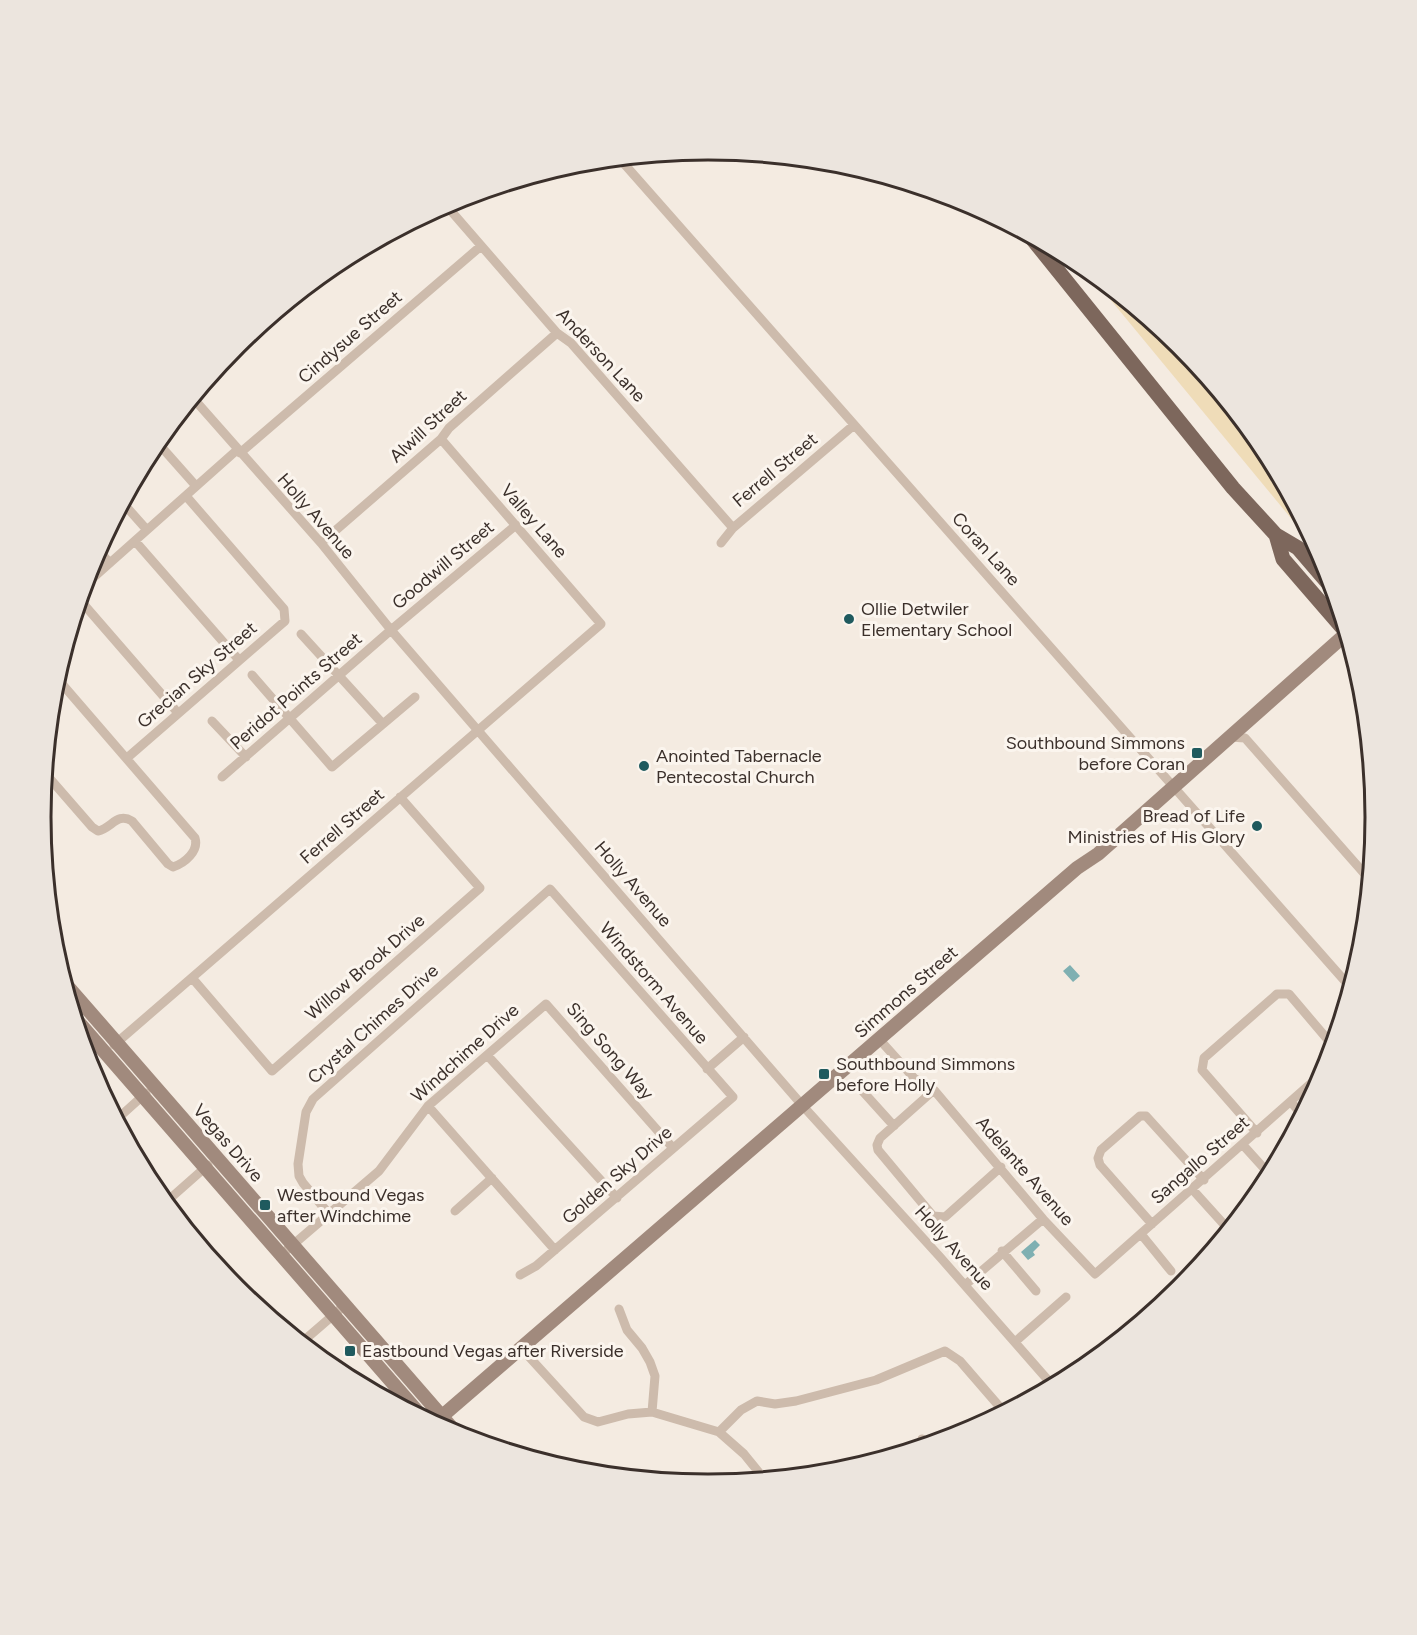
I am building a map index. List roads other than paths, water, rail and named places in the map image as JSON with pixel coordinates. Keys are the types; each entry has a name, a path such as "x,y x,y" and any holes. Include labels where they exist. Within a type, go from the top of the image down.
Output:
{"main road":[{"path":"1042,251 1212,462 1276,535 1298,548 1318,571"},
{"path":"1276,535 1283,559 1335,619"},
{"name":"Simmons Street","path":"440,1417 1077,868 1098,854 1341,638"},
{"name":"Vegas Drive","path":"75,995 345,1305 432,1413"},
{"name":"Vegas Drive","path":"87,1032 333,1316 392,1393"}],"street":[{"name":"Coran Lane","path":"626,166 1345,982"},
{"name":"Anderson Lane","path":"452,212 557,333 571,343 733,528"},
{"name":"Cindysue Street","path":"98,573 196,486 481,246"},
{"name":"Alwill Street","path":"321,543 441,439 449,428 557,333"},
{"name":"Holly Avenue","path":"198,404 321,543 391,630 802,1105 965,1284 1048,1380"},
{"name":"Ferrell Street","path":"721,543 733,528 854,425"},
{"name":"Valley Lane","path":"441,439 601,624"},
{"path":"164,450 196,486"},
{"name":"Grecian Sky Street","path":"127,758 285,621 284,609 186,496"},
{"path":"128,509 147,530"},
{"name":"Goodwill Street","path":"391,630 516,525"},
{"path":"135,541 239,660"},
{"path":"105,558 110,563"},
{"path":"86,607 178,713"},
{"name":"Ferrell Street","path":"105,1053 601,624"},
{"name":"Peridot Points Street","path":"222,777 391,630"},
{"path":"301,634 383,724"},
{"path":"252,675 332,767 415,697"},
{"path":"52,781 98,831 105,829 118,818 125,817 132,821 173,867 179,865 195,851 197,844 195,838 64,687"},
{"path":"212,721 246,757"},
{"path":"1230,736 1246,740 1364,873"},
{"name":"Willow Brook Drive","path":"193,978 272,1071 480,888 400,797"},
{"name":"Windstorm Avenue","path":"550,890 733,1097"},
{"name":"Crystal Chimes Drive","path":"329,1214 303,1183 298,1168 308,1106 550,890"},
{"path":"1257,1133 1202,1070 1204,1058 1277,994 1289,994 1327,1039"},
{"name":"Windchime Drive","path":"281,1255 379,1171 428,1106 546,1004"},
{"name":"Sing Song Way","path":"546,1004 674,1148"},
{"path":"706,1069 744,1037"},
{"name":"Adelante Avenue","path":"879,1039 914,1078 934,1090 1043,1219 1095,1274"},
{"path":"487,1054 616,1198"},
{"path":"857,1085 894,1126"},
{"path":"122,1114 154,1086"},
{"name":"Sangallo Street","path":"1095,1274 1308,1087"},
{"path":"934,1090 880,1138 877,1145 878,1150 933,1216 945,1217 1000,1167"},
{"name":"Golden Sky Drive","path":"520,1275 536,1266 733,1097"},
{"path":"1291,1102 1297,1109"},
{"path":"428,1106 555,1250"},
{"path":"1152,1224 1100,1165 1101,1150 1140,1116 1146,1116 1204,1180"},
{"path":"1243,1145 1264,1168"},
{"path":"172,1197 217,1158"},
{"path":"455,1211 492,1178"},
{"path":"1192,1189 1224,1225"},
{"path":"965,1284 1043,1219"},
{"path":"1141,1234 1171,1270"},
{"path":"1002,1251 1036,1291"},
{"path":"1015,1342 1066,1297"},
{"path":"307,1338 345,1305"},
{"path":"619,1309 627,1330 642,1348 655,1376 652,1412"},
{"path":"522,1348 590,1421 598,1422 628,1414 652,1412 720,1432 744,1454 759,1473"},
{"path":"720,1432 741,1410 757,1401 775,1404 796,1401 876,1380 945,1351 960,1361 1000,1407"}],"water":[{"path":"1070,965 1080,976 1073,982 1063,971"},
{"path":"1035,1240 1040,1245 1033,1252 1035,1255 1028,1260 1021,1252"}],"place":[{"name":"Ollie Detwiler Elementary School","path":"849,619"},
{"name":"Southbound Simmons before Coran","path":"1197,753"},
{"name":"Anointed Tabernacle Pentecostal Church","path":"644,766"},
{"name":"Bread of Life Ministries of His Glory","path":"1257,826"},
{"name":"Southbound Simmons before Holly","path":"824,1074"},
{"name":"Westbound Vegas after Windchime","path":"265,1205"},
{"name":"Eastbound Vegas after Riverside","path":"350,1351"}]}
